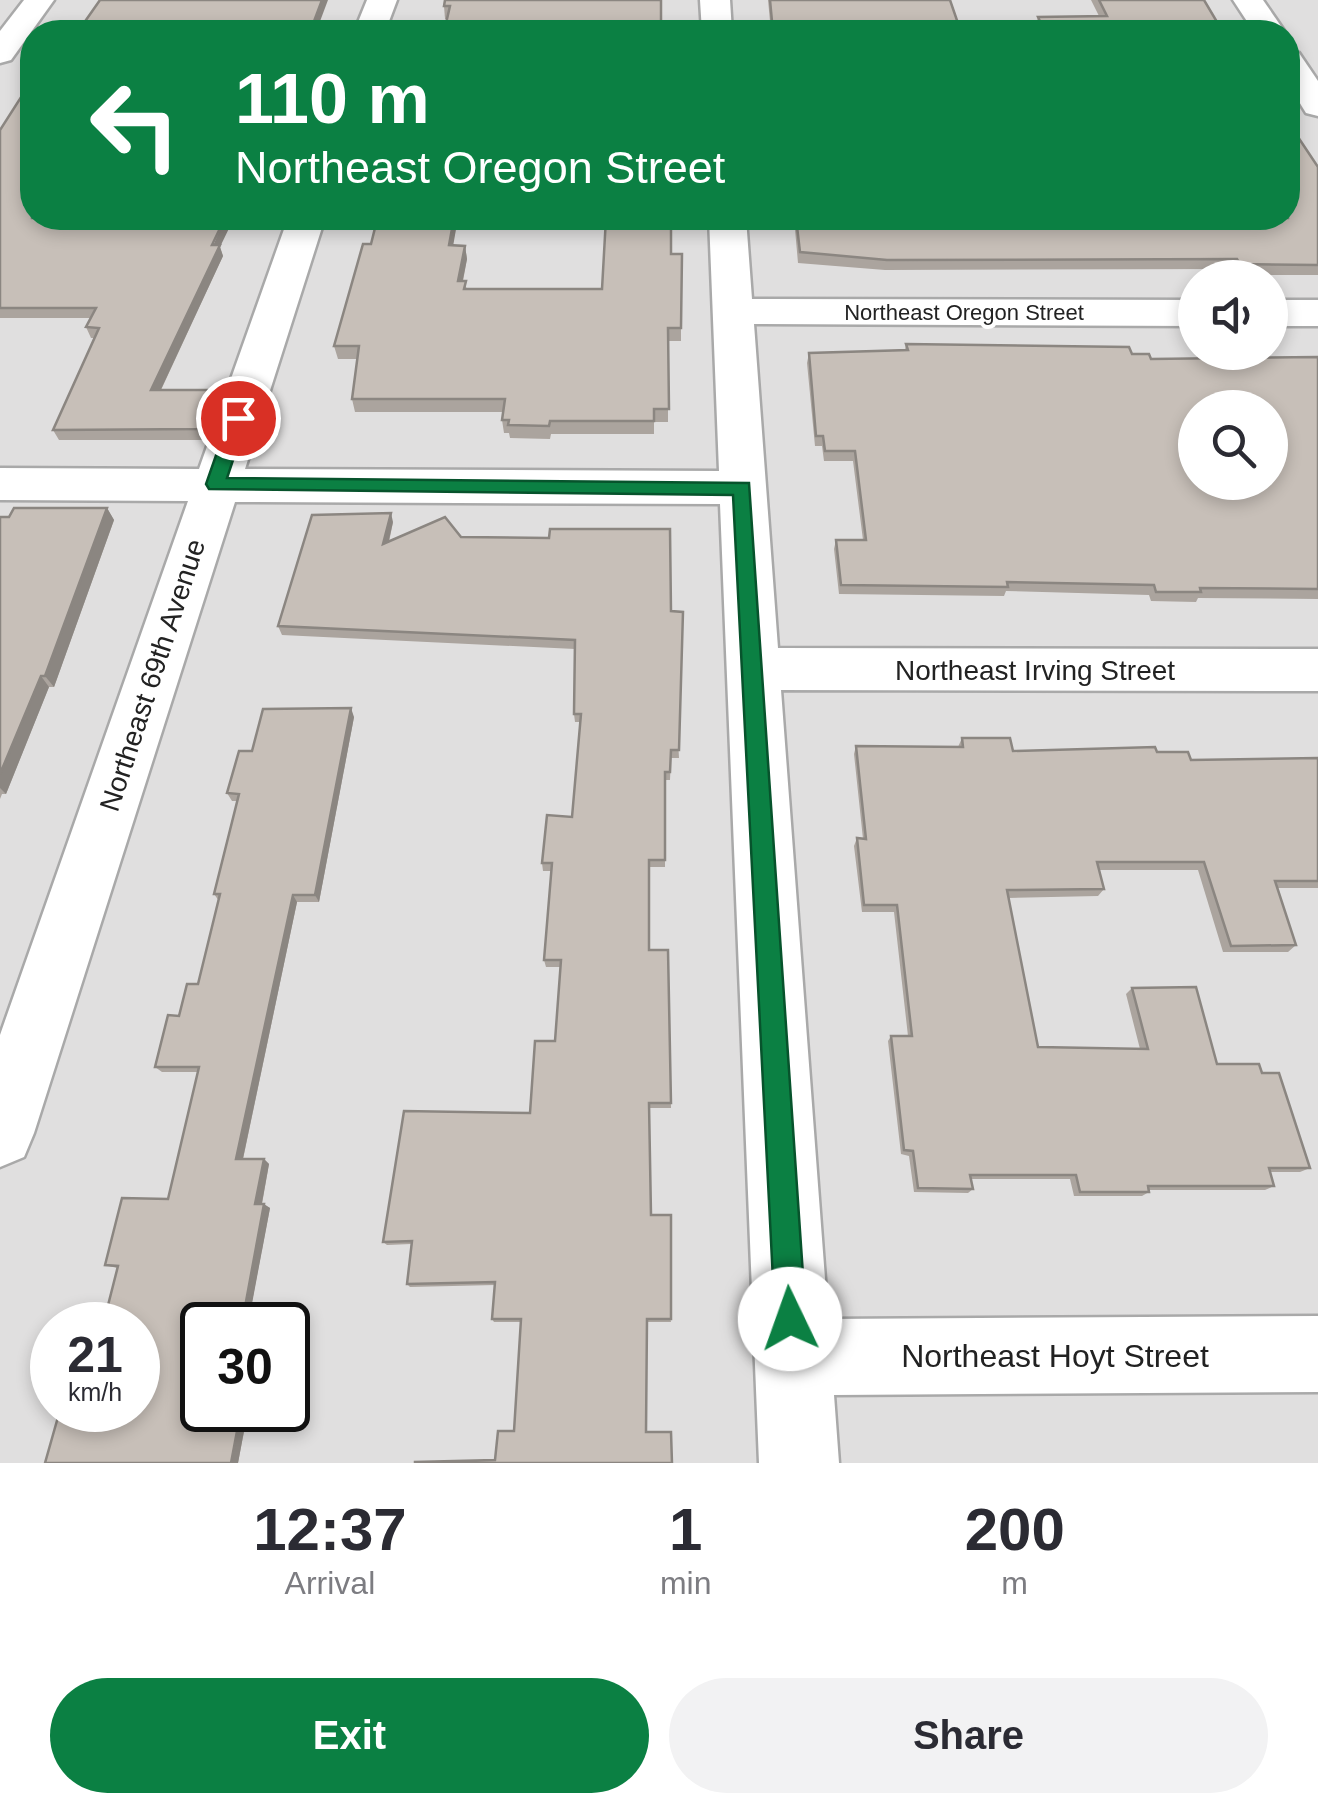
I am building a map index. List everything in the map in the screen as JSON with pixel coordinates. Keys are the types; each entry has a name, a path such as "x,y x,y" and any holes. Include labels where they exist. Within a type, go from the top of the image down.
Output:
{"street":[{"path":"5,71 20,39"},
{"name":"Northeast 69th Avenue","path":"0,1133 302,230"},
{"path":"728,230 799,1463"},
{"name":"Northeast Oregon Street","path":"732,311 1178,312"},
{"path":"1288,313 1318,313"},
{"path":"0,484 742,488"},
{"name":"Northeast Irving Street","path":"753,669 1318,670"},
{"name":"Northeast Hoyt Street","path":"793,1358 1318,1354"}],"shaded area":[{"path":"0,0 1318,0 1318,1463 0,1463"}],"building":[{"path":"100,0 322,0 314,20 86,20"},
{"path":"445,0 661,0 661,20 447,20 450,6 444,6"},
{"path":"770,0 950,0 957,20 772,20"},
{"path":"1099,0 1204,0 1216,20 1038,17 1107,16"},
{"path":"20,99 20,230 219,230 212,245 220,245 151,390 215,390 201,429 53,430 99,328 86,327 96,308 0,308 0,130"},
{"path":"1300,140 1318,167 1318,265 1237,259 887,260 800,252 797,230 1300,230"},
{"path":"374,230 452,230 449,245 465,246 458,281 466,281 464,289 602,289 605,230 671,230 671,254 682,254 681,328 668,328 669,409 654,409 654,421 508,425 509,420 502,420 505,399 352,399 359,346 334,346 363,244 371,244"},
{"path":"906,344 1129,347 1132,354 1149,354 1151,359 1178,359 1178,370 1288,370 1288,357 1318,357 1318,589 1200,588 1201,592 1156,592 1154,585 1007,582 1008,587 841,585 836,540 866,540 855,451 825,451 823,436 816,436 809,353 908,350"},
{"path":"14,508 107,508 45,676 41,676 0,774 0,517 9,517"},
{"path":"391,513 383,544 445,517 461,537 549,538 550,529 670,529 671,611 683,612 679,750 671,750 670,772 665,772 665,860 649,860 649,950 668,950 671,1103 649,1103 651,1215 671,1215 671,1319 647,1319 646,1432 671,1432 672,1463 415,1463 495,1460 498,1431 514,1431 521,1319 492,1319 495,1282 407,1284 412,1241 383,1242 404,1111 530,1113 535,1041 555,1041 561,960 544,960 552,863 542,863 547,815 572,817 581,714 574,714 575,640 278,626 312,515"},
{"path":"351,708 315,895 293,895 236,1159 264,1159 255,1204 264,1204 246,1302 180,1302 180,1432 237,1432 231,1463 45,1463 54,1432 160,1432 160,1302 109,1302 118,1266 105,1265 122,1198 168,1199 199,1067 155,1067 168,1015 179,1016 187,984 198,984 220,894 214,894 239,794 227,793 239,751 252,751 263,709"},
{"path":"962,738 1010,738 1013,751 1155,747 1157,752 1188,752 1191,760 1318,758 1318,881 1275,881 1296,945 1231,946 1204,862 1097,862 1104,889 1007,890 1038,1047 1148,1049 1132,988 1196,987 1217,1064 1259,1064 1262,1073 1279,1073 1310,1168 1269,1168 1274,1186 1148,1186 1149,1192 1080,1192 1076,1175 970,1175 973,1189 918,1188 913,1151 904,1150 891,1036 912,1036 897,905 864,905 857,838 866,839 856,746 963,747"}],"route":[{"path":"238,418 216,484 742,488 790,1319"}]}
